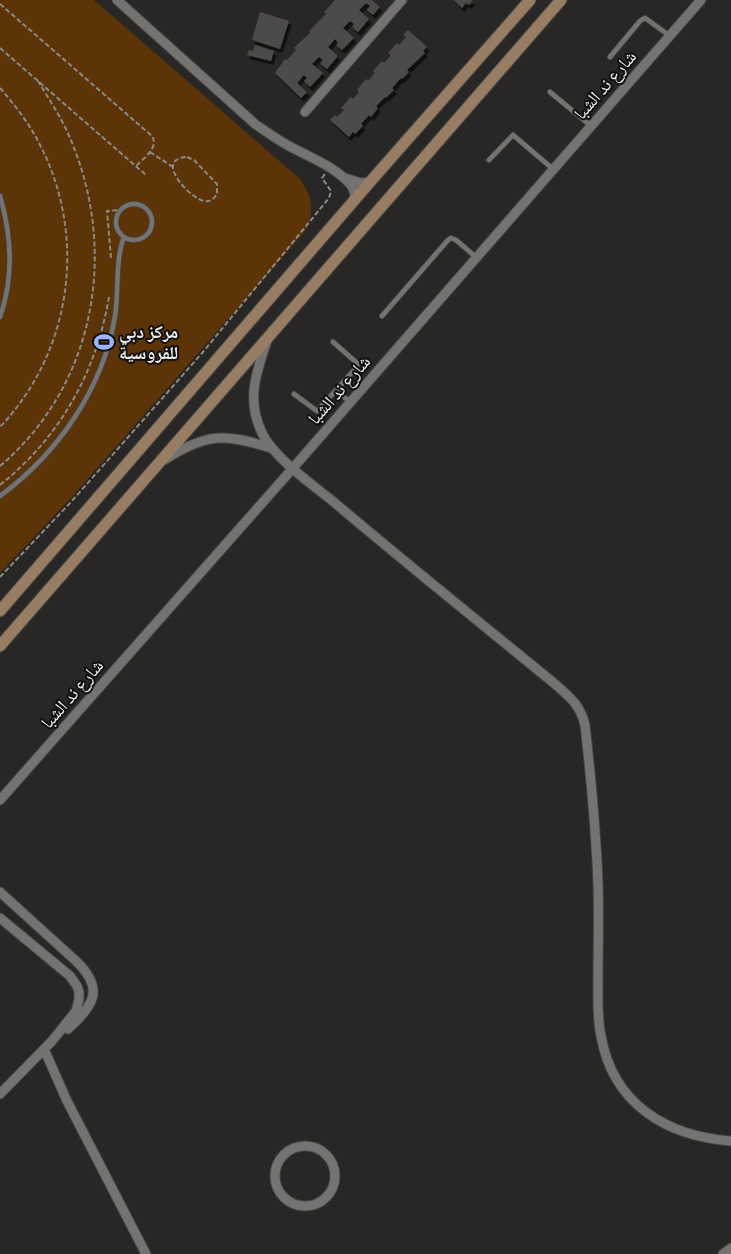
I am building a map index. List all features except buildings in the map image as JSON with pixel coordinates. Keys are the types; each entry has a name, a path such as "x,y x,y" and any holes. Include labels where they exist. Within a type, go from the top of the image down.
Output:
{"main road":[{"path":"0,611 355,199 530,0"},
{"path":"0,646 561,0"}],"street":[{"path":"117,0 255,124 284,143 331,168 342,177 351,185 355,199"},
{"path":"305,112 402,0"},
{"name":"شارع ند الشبا","path":"0,800 293,468 700,0"},
{"path":"342,177 362,183 370,182"},
{"path":"269,336 255,380 252,398 255,415 262,433 271,448 573,699 582,712 596,830 598,1018 604,1051 610,1066 623,1088 639,1107 652,1117 676,1129 694,1135 731,1141"},
{"path":"158,465 193,444 212,439 231,437 271,448"},
{"path":"0,892 80,965 92,982 93,998 90,1006 76,1021 52,1041 0,1094"},
{"path":"0,918 70,976 78,986 79,999 76,1011 52,1041"},
{"path":"44,1049 67,1101 146,1254"},
{"path":"301,1146 317,1148 324,1153 330,1160 335,1175 331,1190 326,1197 319,1203 310,1206 301,1206 285,1198 279,1191 275,1177 279,1162 284,1154 301,1146"},
{"path":"723,1254 731,1248"}],"lane":[{"path":"610,57 640,20 645,18 670,36"},
{"path":"550,92 591,126"},
{"path":"489,160 513,135 553,169"},
{"path":"0,196 7,222 10,254 8,284 0,317"},
{"path":"129,205 139,205 147,210 151,219 150,229 143,236 134,239 124,236 116,224 120,210 129,205"},
{"path":"0,496 25,475 54,446 77,414 94,384 106,352 114,320 120,248 124,236"},
{"path":"382,316 448,240 454,239 476,258"},
{"path":"294,394 317,411 358,365 333,342"},
{"path":"337,390 350,402"}],"path":[{"path":"0,4 152,136 155,144 136,166"},
{"path":"0,48 146,175"},
{"path":"0,466 30,436 62,390 85,334 94,288 95,242 93,224 76,153 65,128 38,81"},
{"path":"0,88 38,140 53,174 66,225 68,259 66,293 58,328 52,344 42,368 28,392 0,427"},
{"path":"150,152 173,167 176,178 197,198 206,202 214,198 218,189 217,184 194,160 187,157 180,158 173,167"},
{"path":"0,577 72,502 203,352 329,198 331,191 322,178 331,168"},
{"path":"111,265 108,211 120,210"},
{"path":"0,485 36,452 58,425 74,400 94,358 109,296"}],"shaded area":[{"name":"مركز دبي للفروسية","path":"0,0 94,0 299,178 310,199 311,214 302,235 71,498 0,573"}],"place":[{"name":"مركز دبي للفروسية","path":"104,342"}]}
